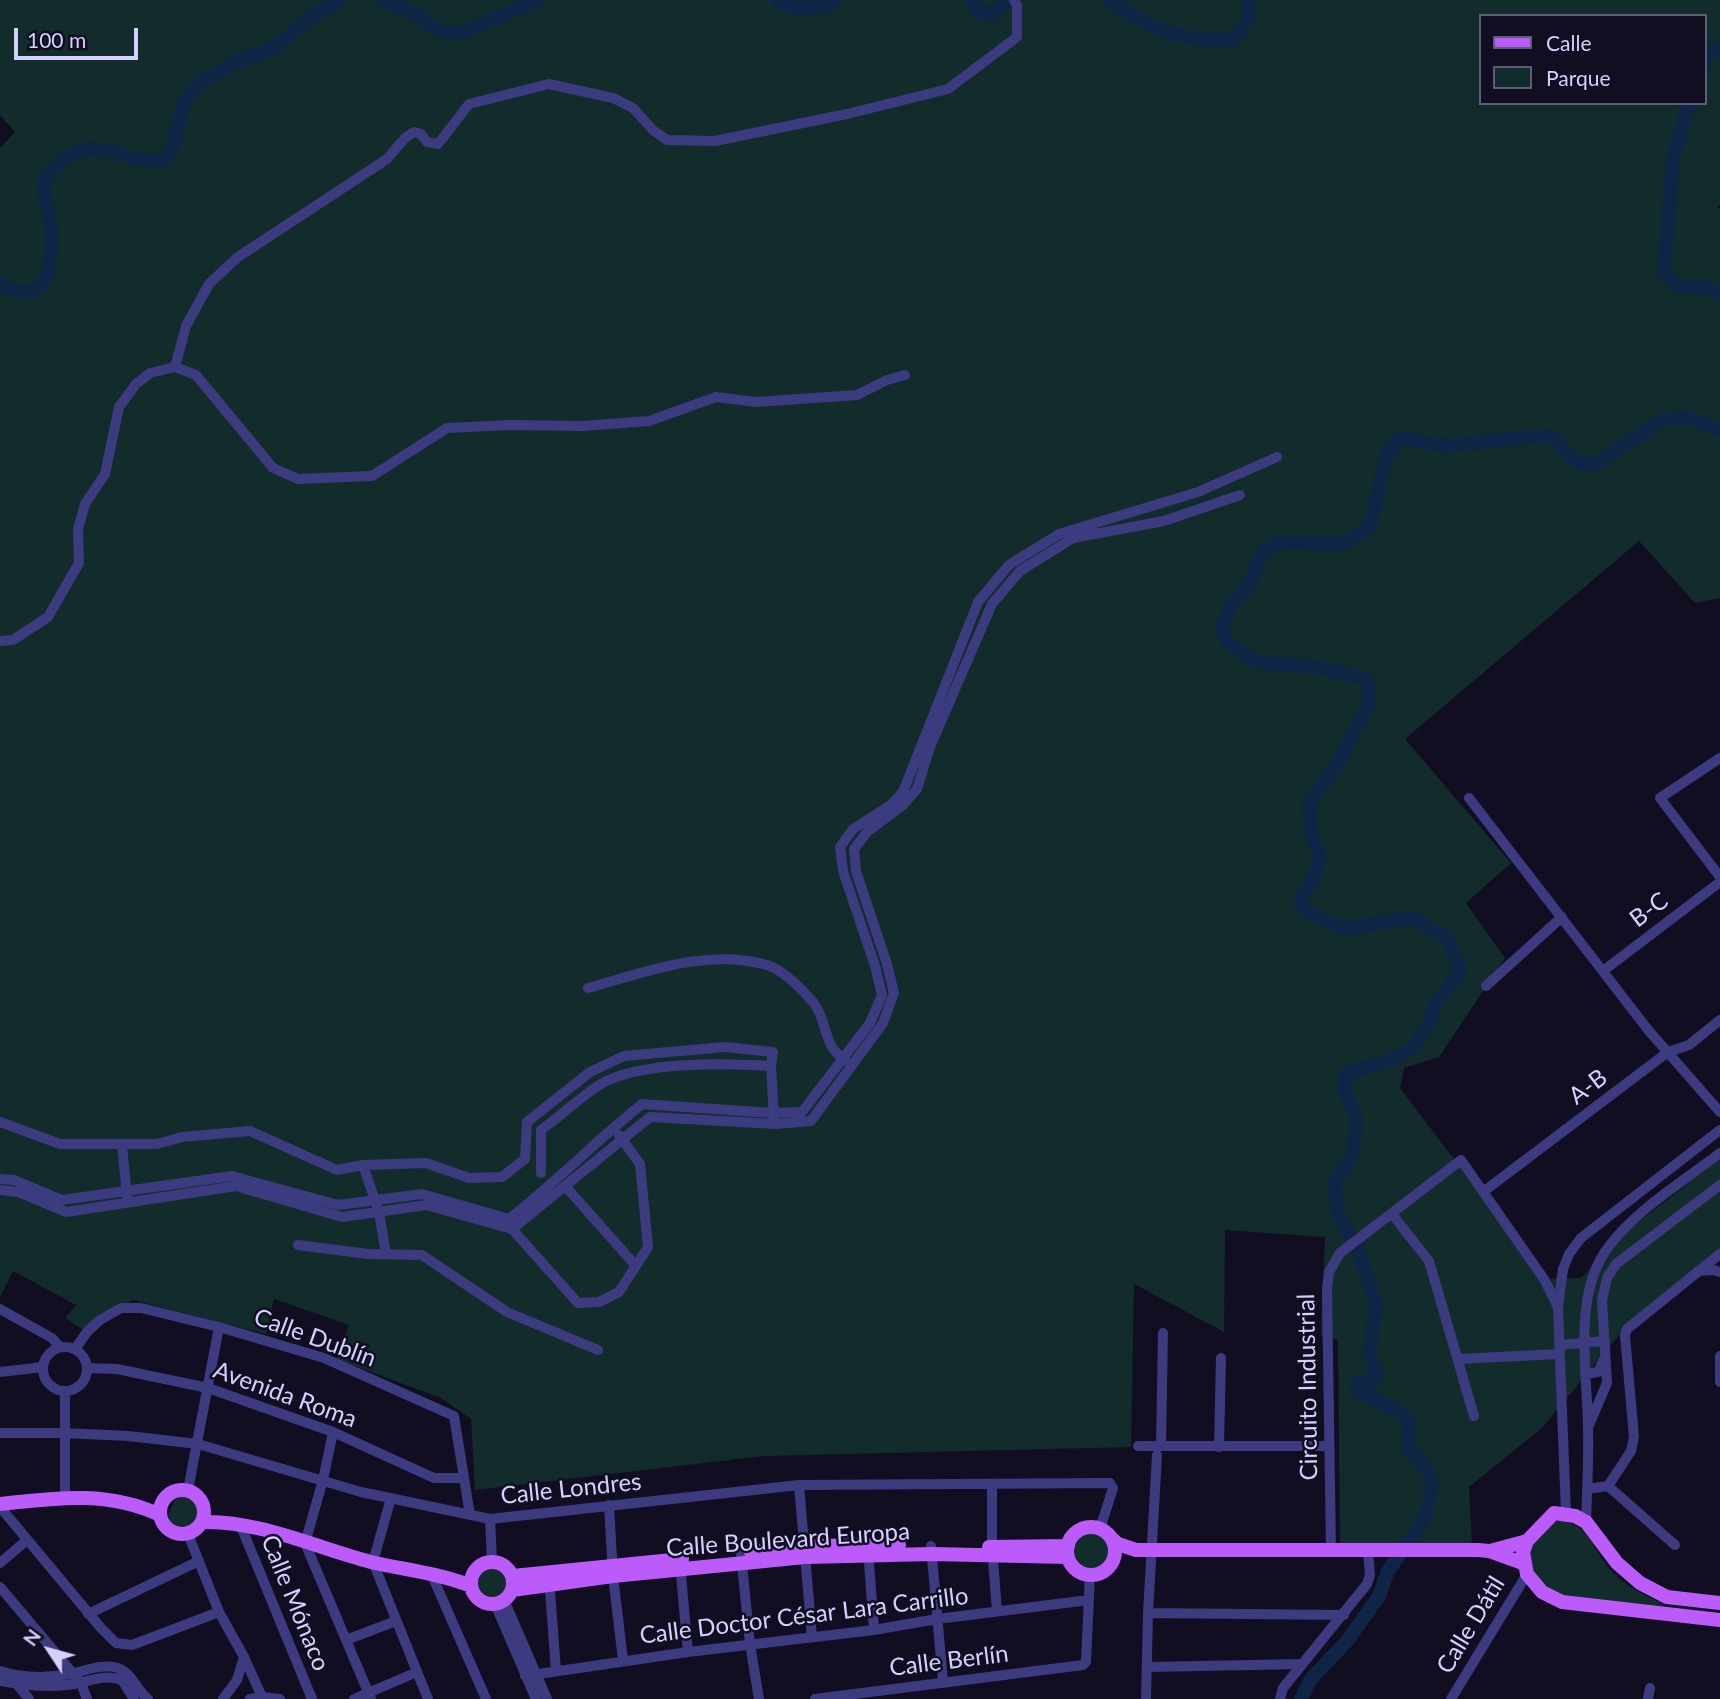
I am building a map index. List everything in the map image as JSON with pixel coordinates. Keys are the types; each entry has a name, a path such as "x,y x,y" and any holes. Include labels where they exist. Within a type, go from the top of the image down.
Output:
{"main road":[{"path":"208,1519 200,1499 188,1490 169,1494 160,1510 161,1521 175,1534 188,1534 208,1519 240,1524 373,1562 471,1582"},
{"path":"0,1506 65,1496 95,1498 160,1510"},
{"path":"1526,1557 1554,1513 1566,1513 1586,1522 1617,1563 1640,1583 1667,1597 1720,1603"},
{"path":"1136,1550 1114,1559 1104,1571 1090,1575 1076,1570 1068,1551 1071,1538 1084,1528 1106,1533 1118,1544 1136,1550 1489,1551 1526,1557"},
{"path":"1106,1533 1114,1544 1114,1559"},
{"name":"Calle Boulevard Europa","path":"506,1593 549,1578 805,1551 1068,1551"},
{"path":"1489,1551 1526,1557"},
{"path":"1526,1557 1542,1592 1562,1602 1720,1620"},
{"path":"492,1561 505,1565 506,1593 488,1604 477,1598 471,1582 478,1566 492,1561"},
{"path":"1664,1614 1667,1597"}],"street":[{"path":"175,367 186,326 209,284 238,257 387,159 405,138 414,132 421,134 427,142 438,144 469,104 549,84 613,98 633,108 653,130 667,140 715,142 948,89 1017,37 1015,2"},
{"path":"0,641 13,640 48,617 79,563 78,529 85,504 105,474 119,408 136,384 150,373 175,367 196,375 273,468 298,479 372,475 447,428 583,426 649,421 716,397 756,402 857,395 887,380 905,375"},
{"path":"512,1229 650,1117 776,1124 811,1121 870,1023 882,995 875,965 843,871 840,847 853,829 891,805 904,792 978,602 1009,565 1059,534 1198,492 1277,457"},
{"path":"0,1190 18,1192 66,1212 232,1176 338,1205 422,1194 509,1219 558,1189 612,1128 642,1104 772,1113 802,1112 883,1023 894,993 856,871 854,849 867,832 903,805 917,789 930,747 992,604 1020,571 1073,538 1164,521 1240,495"},
{"path":"1720,758 1660,798 1720,879"},
{"path":"1469,798 1603,971 1720,1112"},
{"name":"B-C","path":"1603,971 1720,879"},
{"path":"1486,986 1562,917"},
{"path":"588,988 690,960 738,960 770,966 798,986 815,1004 831,1050 847,1062"},
{"name":"A-B","path":"1483,1192 1668,1052 1689,1045 1720,1020"},
{"path":"0,1122 60,1144 122,1146 157,1144 182,1137 250,1130 337,1170 363,1165 426,1163 469,1178 502,1177 525,1159 527,1122 590,1072 624,1056 725,1046 773,1052 772,1113 776,1124"},
{"path":"541,1173 541,1130 601,1085 631,1072 725,1063 771,1066"},
{"path":"0,1180 14,1180 62,1200 127,1197 236,1186 342,1217 426,1205 512,1229 578,1303 599,1302 619,1292 648,1247 640,1164 612,1128"},
{"path":"1566,1513 1558,1307 1563,1269 1569,1254 1581,1238 1720,1130"},
{"path":"122,1146 127,1197"},
{"path":"1586,1522 1588,1427 1585,1374 1588,1290 1598,1264 1625,1226 1720,1153"},
{"path":"525,1159 636,1266"},
{"name":"Circuito Industrial","path":"1331,1551 1327,1289 1329,1272 1340,1253 1461,1160 1483,1192"},
{"path":"363,1165 379,1212 386,1254"},
{"path":"1588,1427 1607,1383 1602,1300 1607,1278 1616,1264 1720,1185"},
{"path":"1483,1192 1545,1279 1558,1307"},
{"path":"1392,1214 1429,1261 1474,1416"},
{"path":"298,1245 368,1254 422,1255 507,1312 598,1350"},
{"path":"1587,1489 1608,1486 1631,1451 1634,1437 1625,1335 1627,1329 1720,1254"},
{"path":"1698,1271 1720,1272"},
{"name":"Calle Dublín","path":"75,1349 100,1320 121,1308 141,1308 219,1327 324,1358 454,1416 470,1515"},
{"path":"0,1309 52,1338 60,1347"},
{"path":"188,1490 219,1327"},
{"path":"1146,1699 1163,1334"},
{"path":"1458,1359 1559,1349 1605,1341"},
{"path":"60,1347 75,1349 84,1357 87,1368 83,1382 72,1390 57,1390 46,1381 43,1367 48,1354 60,1347"},
{"path":"1585,1374 1598,1372 1606,1354"},
{"path":"1720,1356 1720,1382"},
{"path":"1219,1447 1221,1358"},
{"path":"0,1372 43,1367"},
{"name":"Avenida Roma","path":"87,1368 117,1369 208,1388 332,1432 434,1478 463,1478"},
{"path":"65,1391 65,1496"},
{"path":"0,1428 0,1433"},
{"path":"332,1432 323,1480 305,1543 370,1696"},
{"name":"Calle Londres","path":"0,1433 128,1436 198,1444 391,1498 490,1519 799,1485 1110,1483 1114,1488 1106,1533"},
{"path":"1138,1447 1159,1451 1219,1447 1329,1446"},
{"path":"799,1485 812,1637"},
{"path":"992,1485 992,1552 997,1611"},
{"path":"1608,1486 1675,1545"},
{"path":"391,1498 373,1562 428,1699"},
{"path":"0,1506 88,1614 116,1643 132,1645 219,1612"},
{"path":"609,1506 612,1571 623,1661"},
{"path":"490,1519 492,1561"},
{"name":"Calle Mónaco","path":"240,1524 312,1699"},
{"path":"188,1534 219,1612 244,1657 258,1698 280,1699"},
{"path":"0,1563 27,1540"},
{"path":"868,1550 874,1630"},
{"path":"931,1550 943,1682"},
{"path":"1280,1699 1283,1688 1367,1584 1371,1550"},
{"name":"Calle Dátil","path":"1451,1699 1526,1557"},
{"path":"742,1558 750,1644 759,1699"},
{"path":"88,1614 199,1561"},
{"path":"680,1564 688,1652"},
{"path":"431,1573 486,1699"},
{"path":"1089,1600 1090,1575"},
{"path":"549,1578 556,1671"},
{"path":"0,1587 80,1683 87,1699"},
{"path":"506,1593 531,1675 542,1698"},
{"name":"Calle Doctor César Lara Carrillo","path":"531,1675 1089,1600"},
{"name":"Calle Berlín","path":"815,1699 1083,1665 1086,1662 1089,1600"},
{"path":"1148,1613 1344,1615"},
{"path":"346,1640 396,1620"},
{"path":"223,1699 237,1680 244,1657"},
{"path":"1147,1667 1302,1664"},
{"path":"2,1673 42,1677 97,1667 118,1668 132,1678 148,1699"},
{"path":"355,1699 370,1696 417,1672"},
{"path":"2,1673 29,1699"},
{"path":"16,1684 52,1686 109,1676 122,1680 134,1699"},
{"path":"39,1699 43,1691 52,1686"}],"green space":[{"path":"0,0 1720,0 1720,205 1717,207 1720,209 1720,598 1695,603 1639,541 1405,739 1511,863 1466,903 1505,958 1439,1057 1404,1068 1400,1088 1545,1279 1581,1278 1620,1236 1720,1159 1720,1252 1620,1334 1542,1428 1469,1487 1472,1544 1340,1543 1338,1340 1321,1336 1325,1237 1225,1230 1224,1332 1134,1284 1131,1447 763,1456 475,1490 471,1419 441,1398 336,1359 349,1325 274,1299 266,1334 133,1300 86,1332 65,1318 76,1305 13,1271 0,1297 0,148 15,132 0,115"},
{"path":"185,1494 195,1502 197,1508 195,1519 180,1531 170,1525 168,1516 175,1498"},
{"path":"1559,1520 1577,1526 1619,1579 1662,1603 1661,1606 1565,1597 1547,1588 1534,1573 1530,1555 1537,1536 1552,1522"},
{"path":"1092,1531 1105,1537 1111,1550 1105,1563 1092,1569 1079,1563 1073,1550 1079,1537"},
{"path":"492,1567 503,1572 508,1583 503,1594 492,1599 481,1594 476,1583 481,1572"}],"waterway":[{"path":"0,283 10,290 30,292 42,284 46,277 51,239 44,186 48,175 62,160 78,151 90,149 150,161 163,160 173,146 184,102 198,84 238,61 272,49 314,15 339,0"},
{"path":"383,0 412,12 438,30 457,34 539,0"},
{"path":"777,0 798,9 831,5 836,0"},
{"path":"972,0 978,11 993,15 1007,0"},
{"path":"1108,0 1153,27 1182,36 1215,40 1234,40 1249,19 1248,0"},
{"path":"1706,59 1710,52 1720,49"},
{"path":"1688,105 1673,159 1664,271 1677,286 1706,287 1720,293"},
{"path":"1301,1699 1311,1679 1347,1641 1379,1596 1388,1571 1425,1517 1432,1483 1426,1468 1407,1447 1410,1424 1393,1409 1357,1389 1358,1382 1369,1382 1377,1376 1369,1351 1376,1307 1360,1254 1337,1210 1334,1183 1353,1155 1356,1117 1345,1092 1345,1074 1385,1062 1413,1048 1427,1026 1436,1002 1460,972 1448,939 1411,917 1344,929 1305,911 1300,898 1312,883 1320,858 1311,833 1309,803 1338,763 1370,701 1367,679 1316,667 1256,662 1227,642 1222,626 1232,604 1248,588 1263,551 1280,542 1348,542 1370,526 1386,455 1401,438 1444,446 1549,435 1577,462 1594,465 1664,419 1686,417 1720,430"}]}
